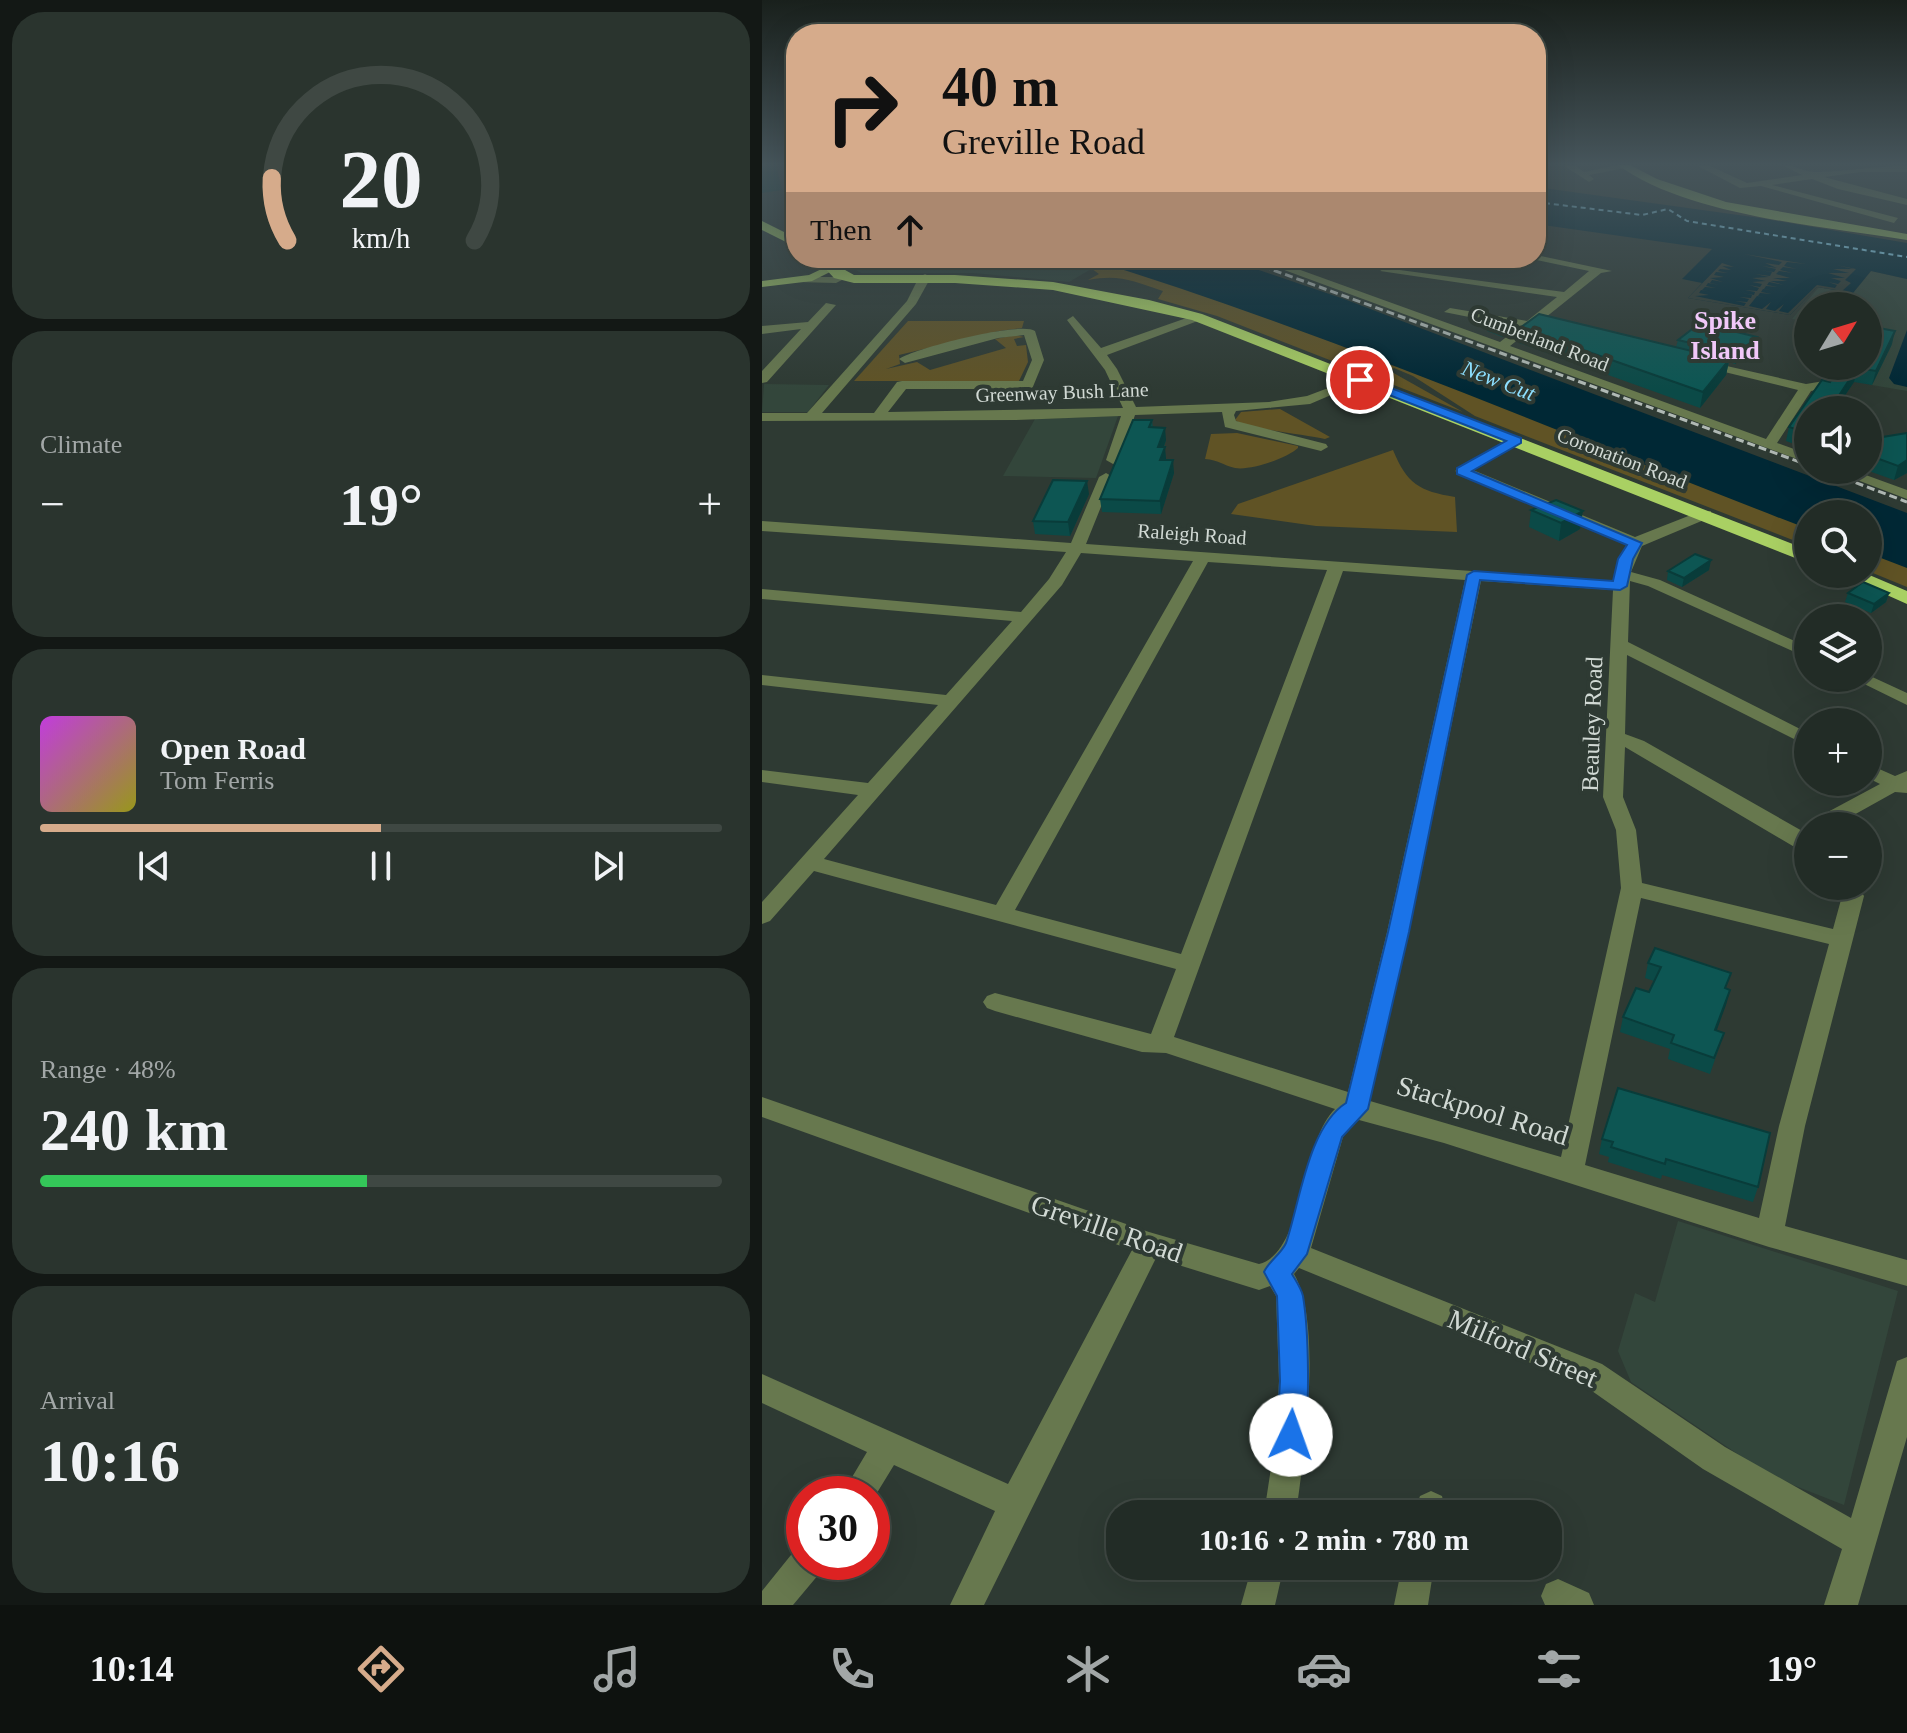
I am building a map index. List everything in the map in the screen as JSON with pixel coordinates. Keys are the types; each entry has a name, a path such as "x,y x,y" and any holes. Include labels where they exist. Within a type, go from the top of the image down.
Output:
{"highway":[{"name":"Coronation Road","path":"828,268 845,277 977,278 1070,286 1159,304 1516,440 1794,551"},
{"path":"1882,587 1907,598"}],"main road":[{"name":"Coronation Road","path":"762,284 802,280"}],"street":[{"path":"1502,347 1564,295 1603,270 1546,260"},
{"name":"Coronation Road","path":"802,280 828,268"},
{"name":"Cumberland Road","path":"1285,268 1794,454"},
{"path":"1385,271 1564,295"},
{"path":"811,417 912,302 925,277"},
{"path":"762,379 808,325 830,305"},
{"path":"1450,312 1548,325"},
{"path":"1098,354 1199,317"},
{"path":"1073,320 1111,369 1130,409 1113,460"},
{"path":"762,330 808,325"},
{"path":"905,359 1030,326 1038,360 1016,416"},
{"path":"1685,358 1806,388 1837,382 1836,380"},
{"name":"Greenway Bush Lane","path":"762,417 1016,416 1231,407 1310,400 1360,380"},
{"path":"878,416 902,385 1027,385"},
{"path":"1769,445 1806,388"},
{"path":"1231,407 1227,415 1230,424 1321,447"},
{"path":"1516,440 1462,471 1635,543 1706,514"},
{"path":"762,916 1056,582 1076,549 1106,477"},
{"path":"1877,484 1907,495"},
{"name":"Raleigh Road","path":"762,526 1474,575 1654,583 1794,647"},
{"name":"Beauley Road","path":"1571,1170 1632,888 1626,830 1613,797 1621,580 1635,543"},
{"path":"1001,915 1203,557"},
{"path":"1166,1044 1162,1037 1337,566"},
{"path":"1282,1500 1291,1435 1294,1381 1286,1263 1331,1134 1341,1118 1356,1109 1398,932 1474,575"},
{"path":"762,594 1025,617"},
{"path":"1621,645 1794,733"},
{"path":"762,680 951,701"},
{"path":"1882,688 1907,700"},
{"path":"1614,736 1637,745 1794,833"},
{"path":"1882,775 1904,784"},
{"path":"762,776 871,790"},
{"path":"1847,812 1904,784"},
{"path":"808,862 1190,965"},
{"path":"1632,888 1841,939"},
{"path":"1769,1235 1792,1126 1852,900"},
{"name":"Stackpool Road","path":"995,1002 1142,1043 1166,1044 1335,1097 1356,1109 1378,1112 1571,1170 1769,1235 1907,1273"},
{"name":"Greville Road","path":"762,1107 1238,1273 1259,1277 1286,1263"},
{"path":"967,1605 1015,1504 1149,1244"},
{"name":"Milford Street","path":"1286,1263 1592,1374 1714,1458 1861,1542"},
{"path":"762,1388 887,1448 1015,1504"},
{"path":"1841,1605 1905,1392"},
{"path":"869,1476 887,1448"},
{"path":"772,1605 792,1580"},
{"path":"1258,1605 1264,1580"},
{"path":"1411,1605 1415,1580"}],"shaded area":[{"path":"853,268 1093,268 1069,282 973,273 861,273"},
{"path":"1139,268 1794,510 1794,541 1475,416 1413,376 1394,368 1390,371 1463,412 1217,316 1158,299 1163,291 1118,278 1088,280 1099,274 1092,269"},
{"path":"1871,271 1907,279 1907,391 1872,385 1872,380 1882,380 1882,292 1854,292"},
{"path":"1819,287 1847,292 1815,292"},
{"path":"908,321 1024,321 1022,328 899,355 900,364 886,369 917,362 930,370 1006,348 995,339 1016,335 1024,337 1014,339 1017,346 1026,345 1028,362 1019,381 854,381"},
{"path":"764,384 829,385 808,412 762,412"},
{"path":"1280,409 1330,437 1325,439 1263,429 1235,420 1241,412"},
{"path":"1118,416 1096,478 1003,476 1035,419"},
{"path":"1237,433 1298,448 1277,460 1250,468 1235,468 1205,459 1211,434"},
{"path":"1393,450 1404,471 1416,484 1432,492 1455,497 1457,532 1316,526 1231,514 1238,504"},
{"path":"1882,545 1907,556 1907,587 1882,577"},
{"path":"1678,1221 1898,1291 1844,1505 1793,1485 1748,1461 1631,1382 1618,1351 1635,1293 1655,1302"}],"water":[{"path":"1648,240 1889,240 1907,243 1907,279 1871,271 1854,292 1817,287 1812,292 1794,292 1794,311 1790,315 1688,298 1702,283 1682,279 1712,249"},
{"name":"New Cut","path":"1117,268 1253,268 1344,299 1794,470 1794,484 1831,484 1873,500 1794,500 1794,523 1268,319"},
{"path":"1907,330 1907,387 1894,384 1889,378"},
{"name":"New Cut","path":"1882,503 1907,513 1907,568 1882,558"}],"pier":[{"path":"1744,254 1806,264 1787,262 1784,266 1797,269 1783,267 1780,270 1793,273 1779,271 1776,274 1790,278 1773,278 1787,281 1770,281 1784,285 1769,282 1767,285 1778,287 1766,286 1764,289 1775,291 1763,289 1761,292 1772,294 1760,293 1758,296 1769,298 1757,296 1749,306 1762,309 1771,302 1766,309 1775,311 1784,304 1779,311 1788,313 1794,307 1790,315 1688,298 1722,263 1734,267 1722,266 1731,270 1720,269 1718,271 1728,273 1716,272 1714,275 1724,277 1710,278 1723,282 1712,280 1710,283 1720,285 1708,283 1706,286 1716,288 1705,287 1702,290 1712,292 1701,290 1699,293 1709,295 1695,296 1744,306 1746,303 1735,301 1747,302 1749,299 1739,297 1751,298 1752,295 1742,293 1754,295 1755,292 1745,290 1757,291 1759,288 1749,285 1760,287 1762,284 1752,282 1766,281 1752,278 1769,277 1755,274 1770,276 1772,272 1759,270 1774,272 1776,269 1762,266 1777,268 1765,263 1779,265 1782,262"},
{"path":"1836,265 1856,269 1845,280 1851,283 1842,291 1817,287 1810,292 1817,285 1835,288 1837,285 1828,282 1838,284 1841,281 1831,278 1845,278 1828,273 1849,273 1833,269 1853,269"}],"building":[{"path":"1539,314 1729,360 1703,392 1520,328"},
{"path":"1489,320 1512,325 1502,333 1487,327"},
{"path":"1700,323 1757,337 1737,354 1678,340"},
{"path":"1882,329 1895,331 1882,358"},
{"path":"1822,380 1849,380 1839,396 1811,396"},
{"path":"1133,420 1152,420 1149,427 1165,428 1158,447 1165,447 1160,460 1173,460 1160,501 1100,499"},
{"path":"1907,433 1907,460 1898,466 1882,460 1882,437"},
{"path":"1053,480 1087,481 1068,522 1033,521"},
{"path":"1556,500 1583,511 1561,523 1531,510"},
{"path":"1695,554 1711,560 1684,578 1668,571"},
{"path":"1855,588 1877,588 1889,593 1874,604 1848,593"},
{"path":"1655,948 1731,973 1725,988 1730,990 1715,1030 1724,1033 1714,1058 1671,1043 1674,1035 1623,1017 1636,988 1649,992 1661,967 1648,963"},
{"path":"1618,1088 1770,1133 1758,1187 1666,1159 1665,1164 1611,1147 1613,1142 1602,1139"}],"ferry route":[{"path":"1802,240 1907,257"}],"railway":[{"path":"1267,268 1794,460"},
{"path":"1859,484 1907,502"}],"district":[{"name":"Spike Island","path":"1725,335"}],"route":[{"path":"1291,1435 1294,1381 1290,1294 1277,1272 1295,1254 1331,1134 1341,1118 1356,1109 1398,932 1474,575 1620,586 1626,559 1635,543 1462,471 1516,440 1360,380"}]}
